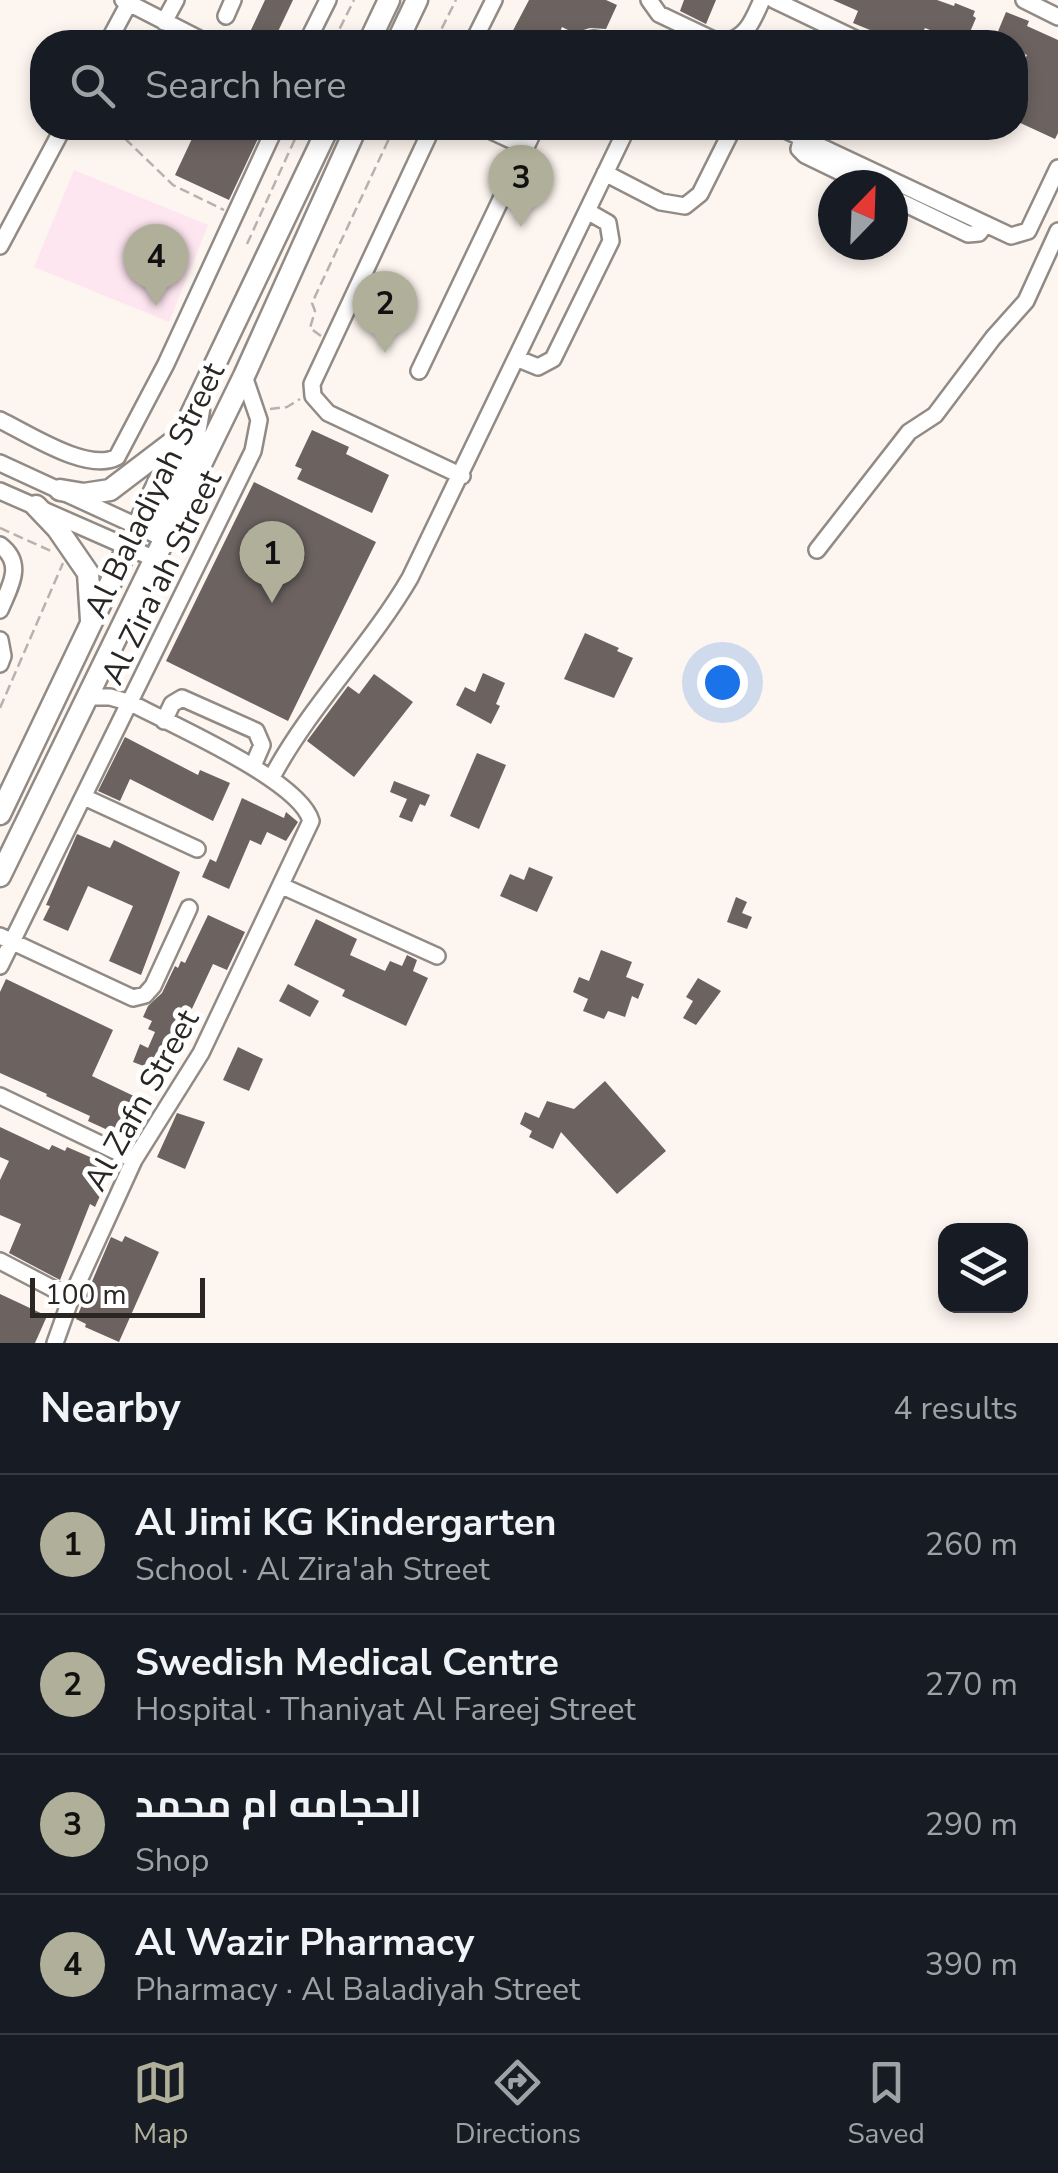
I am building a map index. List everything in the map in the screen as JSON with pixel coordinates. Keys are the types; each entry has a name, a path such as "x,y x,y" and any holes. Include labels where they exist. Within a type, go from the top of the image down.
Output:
{"main road":[{"path":"375,30 390,0"},
{"path":"403,30 417,0"},
{"name":"Al Baladiyah Street","path":"0,814 321,140"},
{"name":"Al Baladiyah Street","path":"0,876 244,376 351,140"},
{"path":"168,533 159,517 192,445 198,422 198,398"},
{"path":"60,490 84,494 110,490 179,438"},
{"path":"36,506 57,528 88,573 90,626"}],"street":[{"path":"164,22 176,0"},
{"path":"226,16 233,0"},
{"path":"313,30 328,0"},
{"path":"479,30 494,0"},
{"path":"648,0 659,14 691,30"},
{"path":"747,30 762,0"},
{"path":"774,0 837,30"},
{"path":"1024,0 1058,17"},
{"path":"113,30 126,2 180,30"},
{"path":"673,30 676,24"},
{"path":"0,246 57,140"},
{"path":"0,420 87,462 116,458 166,364 269,140"},
{"path":"426,140 312,384 313,396 328,413 462,476"},
{"path":"511,140 526,147"},
{"path":"419,371 529,140"},
{"path":"272,777 287,749 386,617 462,476 621,140"},
{"path":"605,173 662,202 685,206 700,194 727,140"},
{"path":"801,140 800,148 805,155 836,170"},
{"path":"808,140 1002,234 1021,236 1032,224 1058,168"},
{"path":"1042,201 1058,209"},
{"path":"908,205 968,234 979,233 985,225"},
{"path":"516,358 538,367 553,359 611,241 608,224 587,211"},
{"path":"816,550 910,432 936,415 1026,301 1058,231"},
{"name":"Al Zira'ah Street","path":"0,966 6,939 84,797 253,451 259,430 257,410 244,376"},
{"path":"0,462 138,527 168,533"},
{"path":"0,490 154,559"},
{"path":"0,545 10,554 15,569 0,610"},
{"path":"0,640 0,664"},
{"name":"Al Zafn Street","path":"55,1343 70,1298 134,1160 200,1052 312,821 305,808 272,777 253,766 130,703 86,697"},
{"path":"164,720 172,704 182,698 256,731 262,745 253,766"},
{"path":"84,797 198,850"},
{"path":"282,886 438,956"},
{"path":"6,939 121,995 139,997 153,986 188,908"},
{"path":"0,1096 134,1160"},
{"path":"0,1261 70,1298"}],"path":[{"path":"339,30 354,0"},
{"path":"441,30 456,0"},
{"path":"126,140 173,185 235,214"},
{"path":"247,244 295,140"},
{"path":"322,339 321,334 310,328 315,311 312,303 388,140"},
{"path":"257,410 287,407 300,400 302,386"},
{"path":"0,708 66,557"}],"shaded area":[{"path":"74,170 208,225 169,322 34,267"}],"building":[{"path":"265,0 293,0 279,30 251,30"},
{"path":"529,0 606,0 617,5 606,29 513,30"},
{"path":"684,0 716,0 706,24 680,11"},
{"path":"833,0 937,0 975,11 976,18 971,30 870,30 853,23 858,11"},
{"path":"1006,12 1058,40 1055,139 1028,127 1028,30 999,30"},
{"path":"191,140 257,140 229,200 175,175"},
{"path":"312,430 349,447 346,454 389,475 372,513 297,479 302,469 295,466"},
{"path":"254,482 376,542 288,721 166,661"},
{"path":"585,633 633,658 614,698 564,679"},
{"path":"483,673 505,683 491,724 456,705 465,687 475,692"},
{"path":"374,674 413,702 354,777 307,741 348,686 359,694"},
{"path":"125,737 198,775 200,770 230,783 213,821 130,779 120,801 98,791"},
{"path":"477,753 506,765 479,829 450,816"},
{"path":"394,781 430,795 425,806 420,804 412,822 399,817 407,799 390,792"},
{"path":"242,798 284,818 286,812 298,822 286,841 267,832 261,845 250,840 229,889 202,877 210,859 216,862"},
{"path":"77,834 110,848 114,840 180,872 141,975 109,961 133,906 88,886 68,931 43,920"},
{"path":"529,867 553,877 537,912 500,896 510,874 524,880"},
{"path":"736,897 747,902 742,913 752,917 747,929 727,922"},
{"path":"208,915 245,932 227,970 213,964 175,1045 166,1040 154,1070 133,1062 140,1044 148,1048 155,1032 148,1029 152,1021 143,1017 148,1006 162,993 175,966 178,968 181,961 185,963"},
{"path":"316,919 357,939 350,955 385,971 390,961 402,966 407,955 417,960 413,971 428,978 406,1026 342,996 345,990 294,965"},
{"path":"601,950 632,962 626,977 644,984 638,999 632,996 625,1017 608,1011 604,1019 583,1011 588,999 573,992 579,977 589,981"},
{"path":"698,978 721,991 696,1025 683,1018 693,1001 686,997"},
{"path":"6,979 113,1030 92,1076 140,1099 134,1111 146,1117 142,1126 130,1120 123,1137 88,1121 90,1116 0,1073 0,992"},
{"path":"288,984 319,1001 310,1017 279,1001"},
{"path":"238,1047 263,1059 249,1091 223,1080"},
{"path":"605,1081 666,1151 617,1194 561,1132 553,1149 529,1137 532,1131 520,1124 525,1112 539,1118 547,1101 574,1109"},
{"path":"177,1113 205,1122 185,1169 157,1157"},
{"path":"0,1127 49,1150 52,1145 65,1151 67,1147 113,1167 95,1207 90,1204 60,1280 9,1253 21,1224 0,1215 0,1180 9,1161 0,1157"},
{"path":"125,1236 159,1252 119,1342 76,1319 111,1237 122,1242"},
{"path":"0,1294 47,1316 35,1343 0,1343"}],"place":[{"name":"الحجامه ام محمد","path":"521,227"},
{"name":"Al Wazir Pharmacy","path":"156,306"},
{"name":"Swedish Medical Centre","path":"385,353"},
{"name":"Al Jimi KG Kindergarten","path":"272,603"}]}
